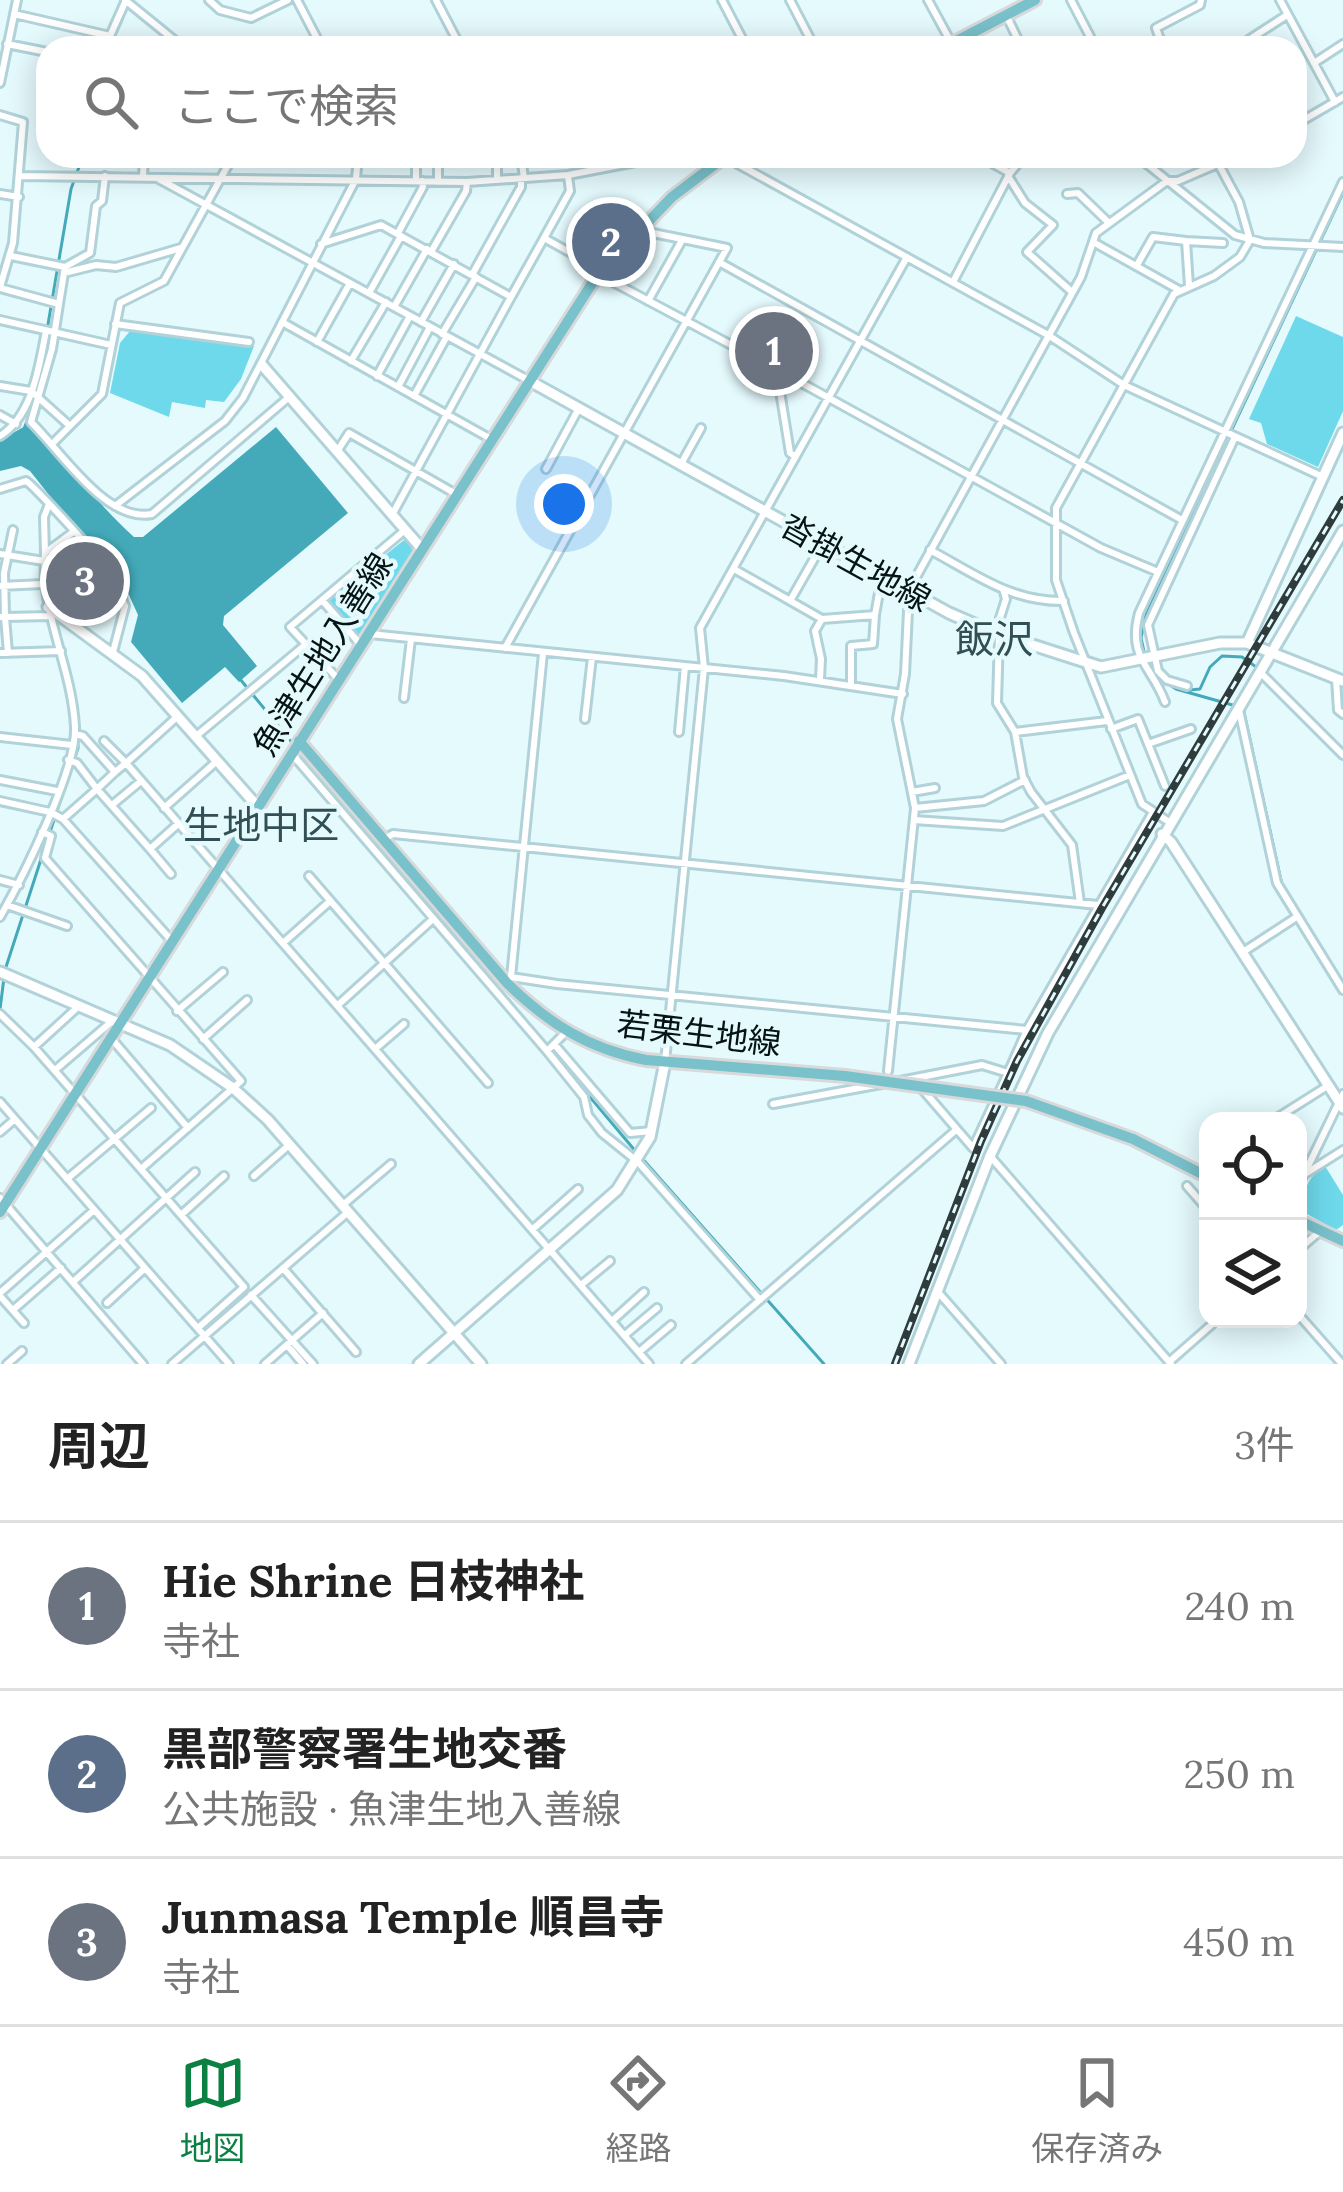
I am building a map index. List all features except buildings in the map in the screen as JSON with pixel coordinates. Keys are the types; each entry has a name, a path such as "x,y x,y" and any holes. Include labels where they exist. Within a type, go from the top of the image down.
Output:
{"main road":[{"path":"967,36 1035,0"},
{"name":"魚津生地入善線","path":"2,1204 600,272 637,230 711,168"},
{"name":"若栗生地線","path":"299,741 533,1010 566,1032 613,1054 665,1062 845,1076 1026,1101 1133,1139 1199,1173"}],"street":[{"path":"0,83 16,0"},
{"path":"14,14 110,36 126,0 170,36"},
{"path":"209,0 220,10 251,18 292,0 314,36"},
{"path":"436,0 455,36"},
{"path":"722,0 741,36"},
{"path":"790,0 809,36"},
{"path":"928,0 944,36"},
{"path":"1071,0 1090,36"},
{"path":"1159,36 1156,28 1200,5 1201,0"},
{"path":"1280,0 1299,36"},
{"path":"1006,15 1016,36"},
{"path":"1255,36 1287,15"},
{"path":"7,44 36,50"},
{"path":"1314,63 1343,44"},
{"path":"1307,51 1339,99 1307,118"},
{"path":"0,115 23,122 11,256 0,287 59,304"},
{"path":"143,168 143,177"},
{"path":"53,443 103,394 120,304 164,281 225,168"},
{"path":"115,506 224,421 262,365 357,168"},
{"path":"369,293 400,234 419,181 417,168"},
{"path":"438,168 438,182"},
{"path":"496,168 496,180"},
{"path":"414,396 521,187 521,168"},
{"path":"21,176 467,182 604,168"},
{"path":"747,168 1048,335 1124,385 1323,477"},
{"path":"998,168 1009,175 1025,203 1053,225 1027,252 1072,292"},
{"path":"953,282 1015,168"},
{"path":"1151,168 1218,224 1250,240 1343,247"},
{"path":"888,1071 915,808 897,719 909,590 1072,292 1096,233 1167,181 1198,168"},
{"path":"1169,821 1142,804 1085,663 1056,580 1056,508 1184,288 1240,257 1250,240 1239,202 1218,168"},
{"path":"392,514 570,191 568,175"},
{"path":"0,436 16,424 31,391 59,304 64,270 90,253 105,176"},
{"path":"157,177 528,380"},
{"path":"351,361 429,250 467,182"},
{"path":"1165,702 1135,628 1343,182"},
{"path":"1067,194 1078,193 1109,223"},
{"path":"0,194 19,197"},
{"path":"321,244 374,225 400,234 511,297"},
{"path":"505,648 727,248 637,230"},
{"path":"1138,265 1153,237 1223,243"},
{"path":"544,238 750,355 761,388 798,381 1058,525 1158,572"},
{"path":"1184,288 1186,241"},
{"path":"648,301 681,242"},
{"path":"1093,242 1184,288"},
{"path":"11,256 64,270 116,267 181,248"},
{"path":"419,1364 617,1190 638,1162 652,1131 665,1062 686,863 704,668 700,628 907,257"},
{"path":"719,262 1182,520"},
{"path":"422,322 454,265"},
{"path":"317,342 350,283"},
{"path":"377,376 410,316"},
{"path":"0,320 111,345"},
{"path":"282,322 491,439"},
{"path":"115,324 249,343"},
{"path":"398,387 430,327"},
{"path":"51,332 31,422 104,502 144,516 291,395"},
{"path":"262,365 421,548"},
{"name":"沓掛生地線","path":"528,380 882,576 997,634 1101,667 1220,643 1247,643"},
{"path":"0,386 31,391 70,426"},
{"path":"779,386 790,453 796,457"},
{"path":"546,469 579,408"},
{"path":"0,415 16,424"},
{"path":"681,464 700,428"},
{"path":"338,450 349,433 456,494"},
{"path":"1343,433 1247,643 1340,680 1338,710 1343,714"},
{"path":"1187,686 1167,680 1147,659 1150,615 1234,437"},
{"path":"0,488 26,481 36,486 110,572 125,606 113,652"},
{"path":"0,917 20,885 42,832 75,734 43,584 44,518 49,504"},
{"path":"13,530 3,554 4,653 61,652"},
{"path":"338,679 290,627 405,530"},
{"path":"913,1362 989,1156 1057,1016 1343,532"},
{"path":"3,554 44,557 72,533"},
{"path":"790,601 823,543"},
{"path":"929,550 1032,602 1064,602"},
{"path":"734,569 822,619 875,615"},
{"path":"851,684 851,646 873,644 882,576"},
{"path":"2,586 43,584"},
{"path":"1003,589 1006,599 997,634 997,703 1015,732 1025,780 1072,844 1080,903"},
{"path":"322,600 364,639 411,639 685,666 902,694"},
{"path":"3,617 49,612 113,652 142,676 258,807"},
{"path":"820,680 815,631 822,619"},
{"path":"404,698 411,639"},
{"path":"195,737 305,645"},
{"path":"543,653 509,980 1027,1030"},
{"path":"585,718 592,657"},
{"path":"679,732 685,666"},
{"path":"1258,670 1343,755"},
{"path":"1236,707 1242,715 1277,884 1343,990"},
{"path":"141,1169 241,1081 45,858 61,818 178,716"},
{"path":"1111,730 1138,719 1165,786"},
{"path":"1015,732 1108,720"},
{"path":"1148,745 1191,730"},
{"path":"75,734 83,736 116,772"},
{"path":"0,736 71,745"},
{"path":"104,741 649,1364"},
{"path":"291,754 584,1097 588,1115 602,1133 638,1162 760,1300"},
{"path":"68,760 77,763 171,874"},
{"path":"164,808 217,761"},
{"path":"914,820 1003,826 1130,775"},
{"path":"0,780 57,790"},
{"path":"915,808 984,801 1025,780"},
{"path":"112,806 141,781"},
{"path":"912,792 935,788"},
{"path":"0,801 61,818 171,940"},
{"path":"913,1078 973,1148 1027,1030 1153,812"},
{"path":"150,849 178,824"},
{"path":"42,832 51,836"},
{"path":"386,838 393,834 1098,905"},
{"path":"1162,835 1342,1101 1307,1170"},
{"path":"309,876 488,1083"},
{"path":"0,880 20,885"},
{"path":"283,943 330,901"},
{"path":"7,905 67,926"},
{"path":"1243,952 1297,917"},
{"path":"337,1006 433,919"},
{"path":"0,972 170,1045 233,1088 481,1364"},
{"path":"178,1011 223,972"},
{"path":"203,1039 247,1000"},
{"path":"34,1047 80,1005"},
{"path":"0,1014 55,1070 244,1287 172,1364"},
{"path":"55,1070 118,1021"},
{"path":"375,1048 404,1024"},
{"path":"547,1052 566,1032"},
{"path":"111,1037 188,1128"},
{"path":"554,1044 630,1132 652,1131"},
{"path":"772,1104 982,1065 1008,1073"},
{"path":"1286,1112 1328,1085"},
{"path":"0,1102 227,1363"},
{"path":"67,1179 151,1108"},
{"path":"0,1132 15,1119"},
{"path":"686,1364 956,1130"},
{"path":"254,1177 289,1145"},
{"path":"1307,1173 1343,1150"},
{"path":"989,1156 1169,1363 1209,1328"},
{"path":"201,1331 283,1268 391,1164"},
{"path":"1195,1171 1199,1168"},
{"path":"73,1282 195,1172"},
{"path":"181,1214 224,1176"},
{"path":"1187,1186 1199,1200"},
{"path":"532,1229 578,1189"},
{"path":"2,1204 143,1364"},
{"path":"24,1323 0,1294 94,1210"},
{"path":"581,1285 610,1261"},
{"path":"13,1310 61,1268"},
{"path":"107,1303 145,1268"},
{"path":"283,1268 356,1352"},
{"path":"612,1321 644,1292"},
{"path":"938,1292 1001,1364"},
{"path":"251,1295 303,1364"},
{"path":"625,1335 657,1308"},
{"path":"265,1364 322,1313"},
{"path":"1307,1324 1342,1364"},
{"path":"639,1352 671,1325"},
{"path":"289,1342 313,1364"},
{"path":"7,1364 22,1351"}],"shaded area":[{"path":"1296,316 1343,337 1343,411 1318,467 1267,444 1261,423 1249,419"},
{"path":"130,331 254,346 241,379 224,402 206,400 205,408 172,402 169,417 110,393 120,343"},
{"path":"29,424 134,537 143,537 276,427 348,513 224,616 223,625 257,666 239,682 225,667 182,703 131,642 138,615 114,562 69,520 30,471 21,466 0,471 0,440"},
{"path":"404,540 413,553 359,638 327,602"},
{"path":"1325,1166 1343,1195 1343,1225 1336,1230 1307,1214 1307,1186"}],"waterway":[{"path":"114,36 115,32"},
{"path":"37,389 71,189 79,168"},
{"path":"1145,656 1141,638 1147,610 1343,193"},
{"path":"24,429 31,410"},
{"path":"48,580 49,556 74,539"},
{"path":"55,619 66,662"},
{"path":"1190,690 1200,689 1210,667 1222,656 1242,657 1259,669"},
{"path":"1267,674 1343,749"},
{"path":"1155,675 1176,689 1243,708 1282,885"},
{"path":"240,679 294,745"},
{"path":"49,835 78,748 76,712"},
{"path":"301,753 632,1147 824,1364"},
{"path":"0,1009 5,970 46,844"},
{"path":"1318,944 1343,983"}],"railway":[{"path":"895,1364 1017,1061 1343,500"}],"place":[{"name":"黒部警察署生地交番","path":"611,242"},
{"name":"Hie Shrine 日枝神社","path":"774,351"},
{"name":"Junmasa Temple 順昌寺","path":"85,581"}],"district":[{"name":"飯沢","path":"994,639"},
{"name":"生地中区","path":"261,825"}]}
